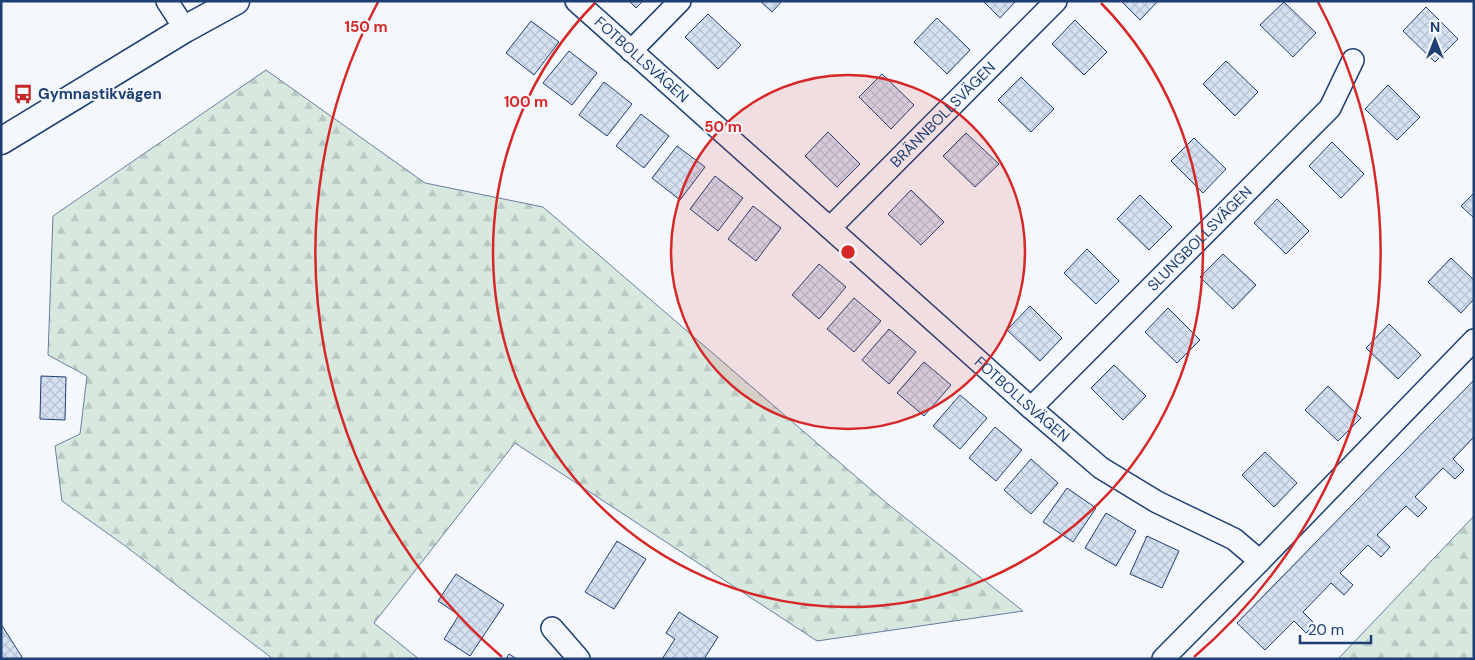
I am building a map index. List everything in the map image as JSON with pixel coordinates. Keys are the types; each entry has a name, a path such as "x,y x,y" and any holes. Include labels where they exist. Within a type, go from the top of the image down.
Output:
{"street":[{"path":"167,1 185,29"},
{"path":"1,141 185,29 236,1"},
{"name":"FOTBOLLSVÄGEN","path":"576,1 1031,408 1101,468 1157,502 1234,538 1260,561"},
{"path":"631,51 680,1"},
{"name":"BRÄNNBOLLSVÄGEN","path":"830,228 1056,1"},
{"name":"SLUNGBOLLSVÄGEN","path":"1031,408 1330,108 1353,60"},
{"path":"1162,659 1260,561 1474,340"},
{"path":"552,628 579,659"}],"green space":[{"path":"266,70 425,183 543,207 889,505 1023,611 817,641 515,443 374,623 419,659 273,659 124,545 62,501 55,446 80,434 87,376 48,355 53,216"},
{"path":"1474,516 1474,659 1338,659"}],"building":[{"path":"629,1 643,1 636,8"},
{"path":"760,1 782,1 772,12"},
{"path":"983,1 1016,1 1000,18"},
{"path":"1121,1 1158,1 1140,20"},
{"path":"1284,2 1316,33 1293,57 1260,25"},
{"path":"1426,7 1458,39 1435,62 1403,31"},
{"path":"708,14 741,45 718,69 685,37"},
{"path":"937,18 970,50 947,74 914,42"},
{"path":"1075,20 1107,52 1084,75 1052,44"},
{"path":"531,21 559,42 534,75 506,53"},
{"path":"569,51 597,73 572,105 543,83"},
{"path":"1226,61 1258,92 1235,116 1203,84"},
{"path":"882,74 914,105 891,129 859,97"},
{"path":"1021,77 1054,109 1031,132 998,100"},
{"path":"604,82 632,104 607,136 579,115"},
{"path":"1388,85 1420,117 1397,140 1365,109"},
{"path":"641,114 669,136 644,168 616,146"},
{"path":"828,132 860,164 837,187 805,156"},
{"path":"966,133 999,164 975,187 943,156"},
{"path":"1194,138 1226,169 1203,193 1171,161"},
{"path":"1332,142 1364,174 1341,198 1309,166"},
{"path":"677,146 705,167 680,200 652,178"},
{"path":"715,176 743,198 718,231 690,209"},
{"path":"911,190 944,222 921,245 888,214"},
{"path":"1474,193 1474,218 1461,206"},
{"path":"1140,195 1172,227 1149,250 1117,219"},
{"path":"1277,199 1309,231 1286,254 1254,223"},
{"path":"753,206 781,228 756,261 728,239"},
{"path":"1087,249 1119,281 1096,304 1064,273"},
{"path":"1223,254 1256,285 1233,309 1200,277"},
{"path":"1451,258 1474,280 1474,299 1461,313 1428,282"},
{"path":"819,264 846,287 819,319 792,295"},
{"path":"854,298 881,321 854,352 827,329"},
{"path":"1030,306 1062,338 1040,361 1007,330"},
{"path":"1168,308 1200,340 1177,363 1145,332"},
{"path":"1389,324 1421,355 1398,379 1366,348"},
{"path":"889,329 916,352 889,384 862,360"},
{"path":"924,362 951,385 924,416 897,393"},
{"path":"1114,365 1146,396 1123,420 1091,388"},
{"path":"41,376 66,377 65,420 40,419"},
{"path":"1474,380 1474,437 1453,459 1464,470 1455,479 1443,468 1415,497 1427,508 1418,517 1406,506 1377,535 1390,547 1381,557 1368,545 1340,573 1353,585 1344,595 1331,583 1303,612 1315,624 1306,633 1294,621 1265,650 1237,623"},
{"path":"1328,386 1361,418 1338,441 1305,410"},
{"path":"960,395 987,418 960,449 933,426"},
{"path":"995,427 1022,450 996,481 969,458"},
{"path":"1265,452 1297,483 1274,507 1242,475"},
{"path":"1031,459 1058,483 1031,514 1004,490"},
{"path":"1067,488 1096,508 1073,542 1043,522"},
{"path":"1106,513 1136,531 1116,566 1085,548"},
{"path":"1147,536 1179,551 1162,588 1130,574"},
{"path":"617,541 646,559 614,609 585,592"},
{"path":"456,574 504,605 470,656 444,639 459,615 438,601"},
{"path":"679,612 718,637 704,659 662,659 675,639 666,633"},
{"path":"1,624 22,657 19,659 1,659"},
{"path":"509,654 517,659 506,659"}],"place":[{"name":"Gymnastikvägen","path":"23,94"}]}
